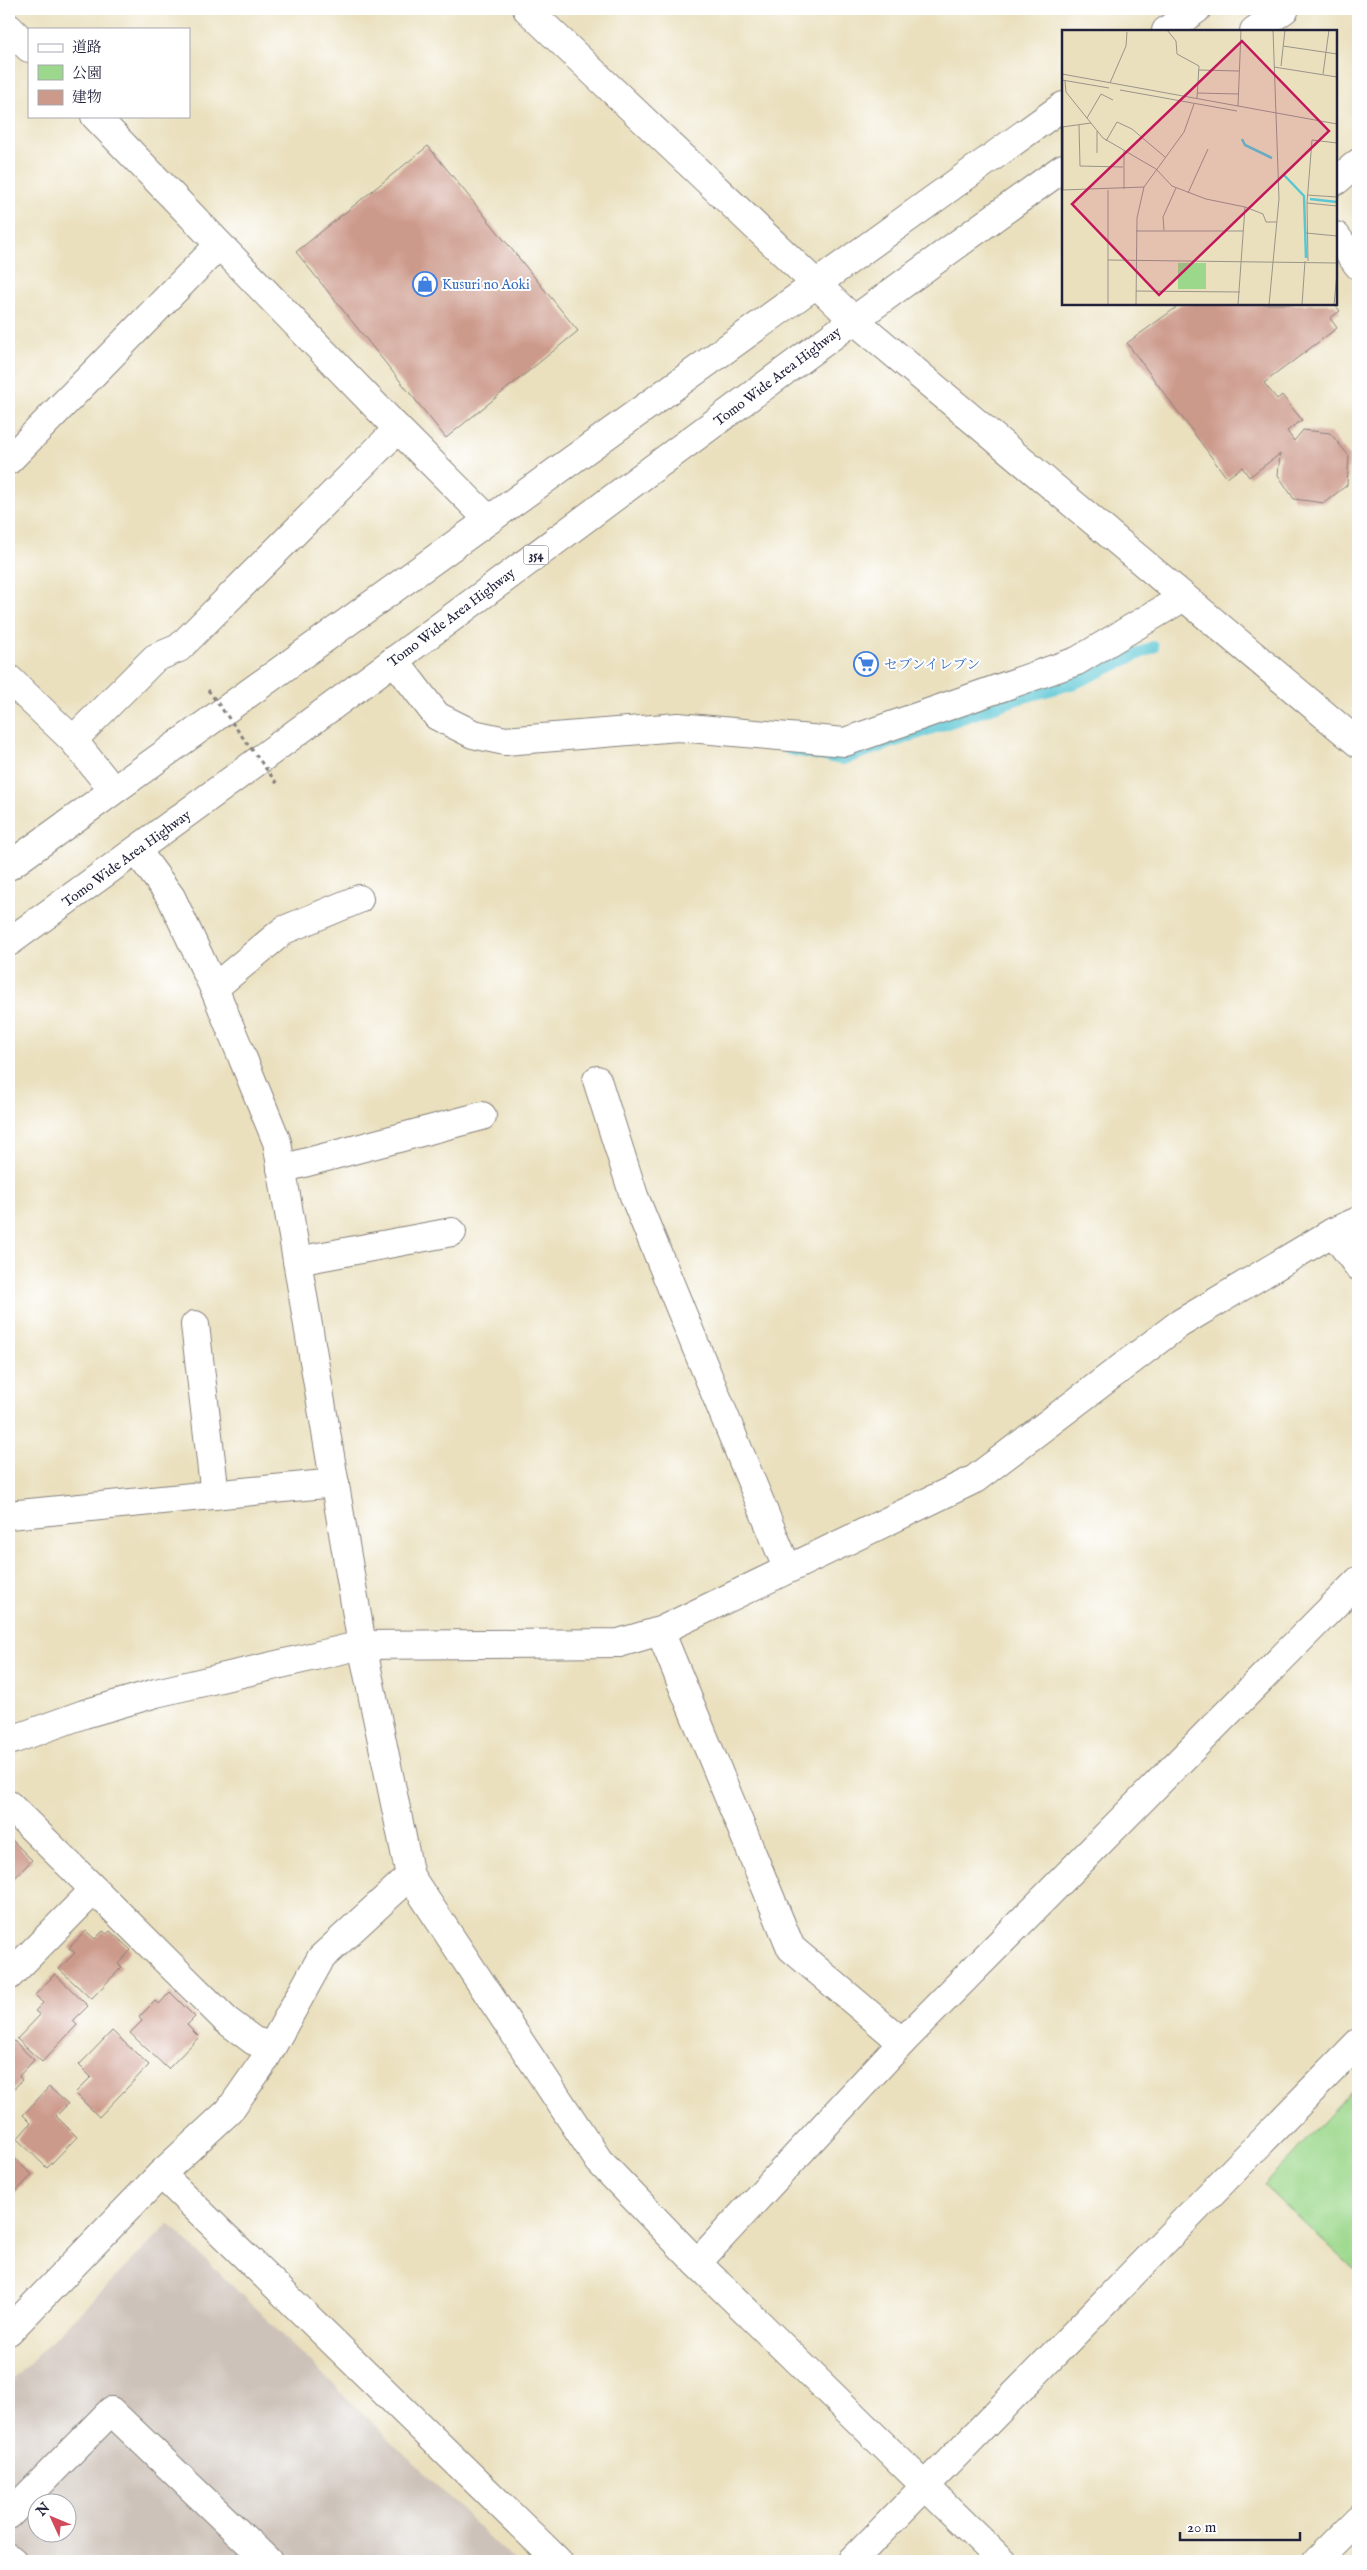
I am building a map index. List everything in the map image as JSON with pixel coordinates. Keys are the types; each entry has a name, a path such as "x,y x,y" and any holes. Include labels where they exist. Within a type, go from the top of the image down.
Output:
{"main road":[{"path":"526,9 816,286 853,319 1358,743"},
{"path":"1167,30 1197,9"},
{"path":"1255,30 1285,9"},
{"path":"9,28 28,47"},
{"path":"9,866 816,286 1062,107"},
{"path":"97,118 398,430 489,520"},
{"path":"1337,180 1358,163"},
{"name":"Tomo Wide Area Highway","path":"9,942 137,850 853,319 1062,169"},
{"path":"1337,237 1358,264"},
{"path":"9,460 219,244"},
{"path":"73,740 155,658 179,648 398,430"},
{"path":"394,660 437,716 473,734 505,741 678,727 845,742 1077,662 1184,597"},
{"path":"9,679 73,740 113,790"},
{"path":"137,850 170,897 214,988 277,1142 362,1645 410,1876 599,2161 697,2263 923,2487 1002,2561"},
{"path":"214,988 284,930 359,899"},
{"path":"597,1080 634,1196 787,1568"},
{"path":"282,1168 482,1116"},
{"path":"9,1741 84,1714 156,1693 362,1645 619,1643 660,1631 787,1568 976,1479 1179,1324 1333,1232 1358,1221"},
{"path":"298,1261 452,1232"},
{"path":"1333,1232 1358,1266"},
{"path":"195,1325 215,1495"},
{"path":"9,1515 335,1483"},
{"path":"697,2263 902,2042 1358,1581"},
{"path":"660,1631 792,1948 902,2042"},
{"path":"9,1805 226,2020 254,2041 272,2046"},
{"path":"9,2330 161,2174 230,2112 272,2046 321,1958 410,1876"},
{"path":"9,1976 94,1890"},
{"path":"852,2561 1358,2043"},
{"path":"161,2174 558,2561"},
{"path":"9,2515 111,2411 268,2561"},
{"path":"1316,2561 1358,2519"},
{"path":"9,2558 12,2561"}],"path":[{"path":"208,690 278,785"}],"shaded area":[{"path":"169,2224 514,2561 9,2561 9,2383"}],"green space":[{"path":"1358,2085 1358,2273 1264,2185"}],"building":[{"path":"428,146 578,331 446,438 296,252"},
{"path":"1180,305 1335,305 1340,311 1330,318 1337,328 1264,383 1277,399 1282,395 1302,420 1287,431 1294,441 1303,430 1330,433 1349,456 1347,485 1324,503 1294,499 1278,475 1280,454 1249,477 1242,467 1227,478 1127,343"},
{"path":"9,1837 32,1860 9,1884"},
{"path":"86,1931 95,1939 103,1931 107,1934 110,1931 131,1950 118,1964 122,1967 91,1999 59,1969 75,1953 69,1948"},
{"path":"55,1974 88,2006 73,2021 77,2025 42,2062 17,2039 40,2015 35,2011 43,2003 35,1995"},
{"path":"170,1992 195,2017 187,2025 199,2037 168,2069 130,2033 142,2021 139,2017 155,2001 159,2004"},
{"path":"112,2031 149,2065 99,2117 75,2093 91,2077 79,2065"},
{"path":"13,2040 34,2060 19,2076 22,2080 9,2094 9,2044"},
{"path":"49,2087 68,2104 56,2116 77,2137 47,2168 17,2139 31,2123 23,2115"},
{"path":"9,2153 32,2175 9,2199"}],"waterway":[{"path":"789,749 843,759 1017,699 1075,683 1153,647"}],"place":[{"name":"Kusuri no Aoki","path":"425,284"},
{"name":"セブンイレブン","path":"866,664"}]}
